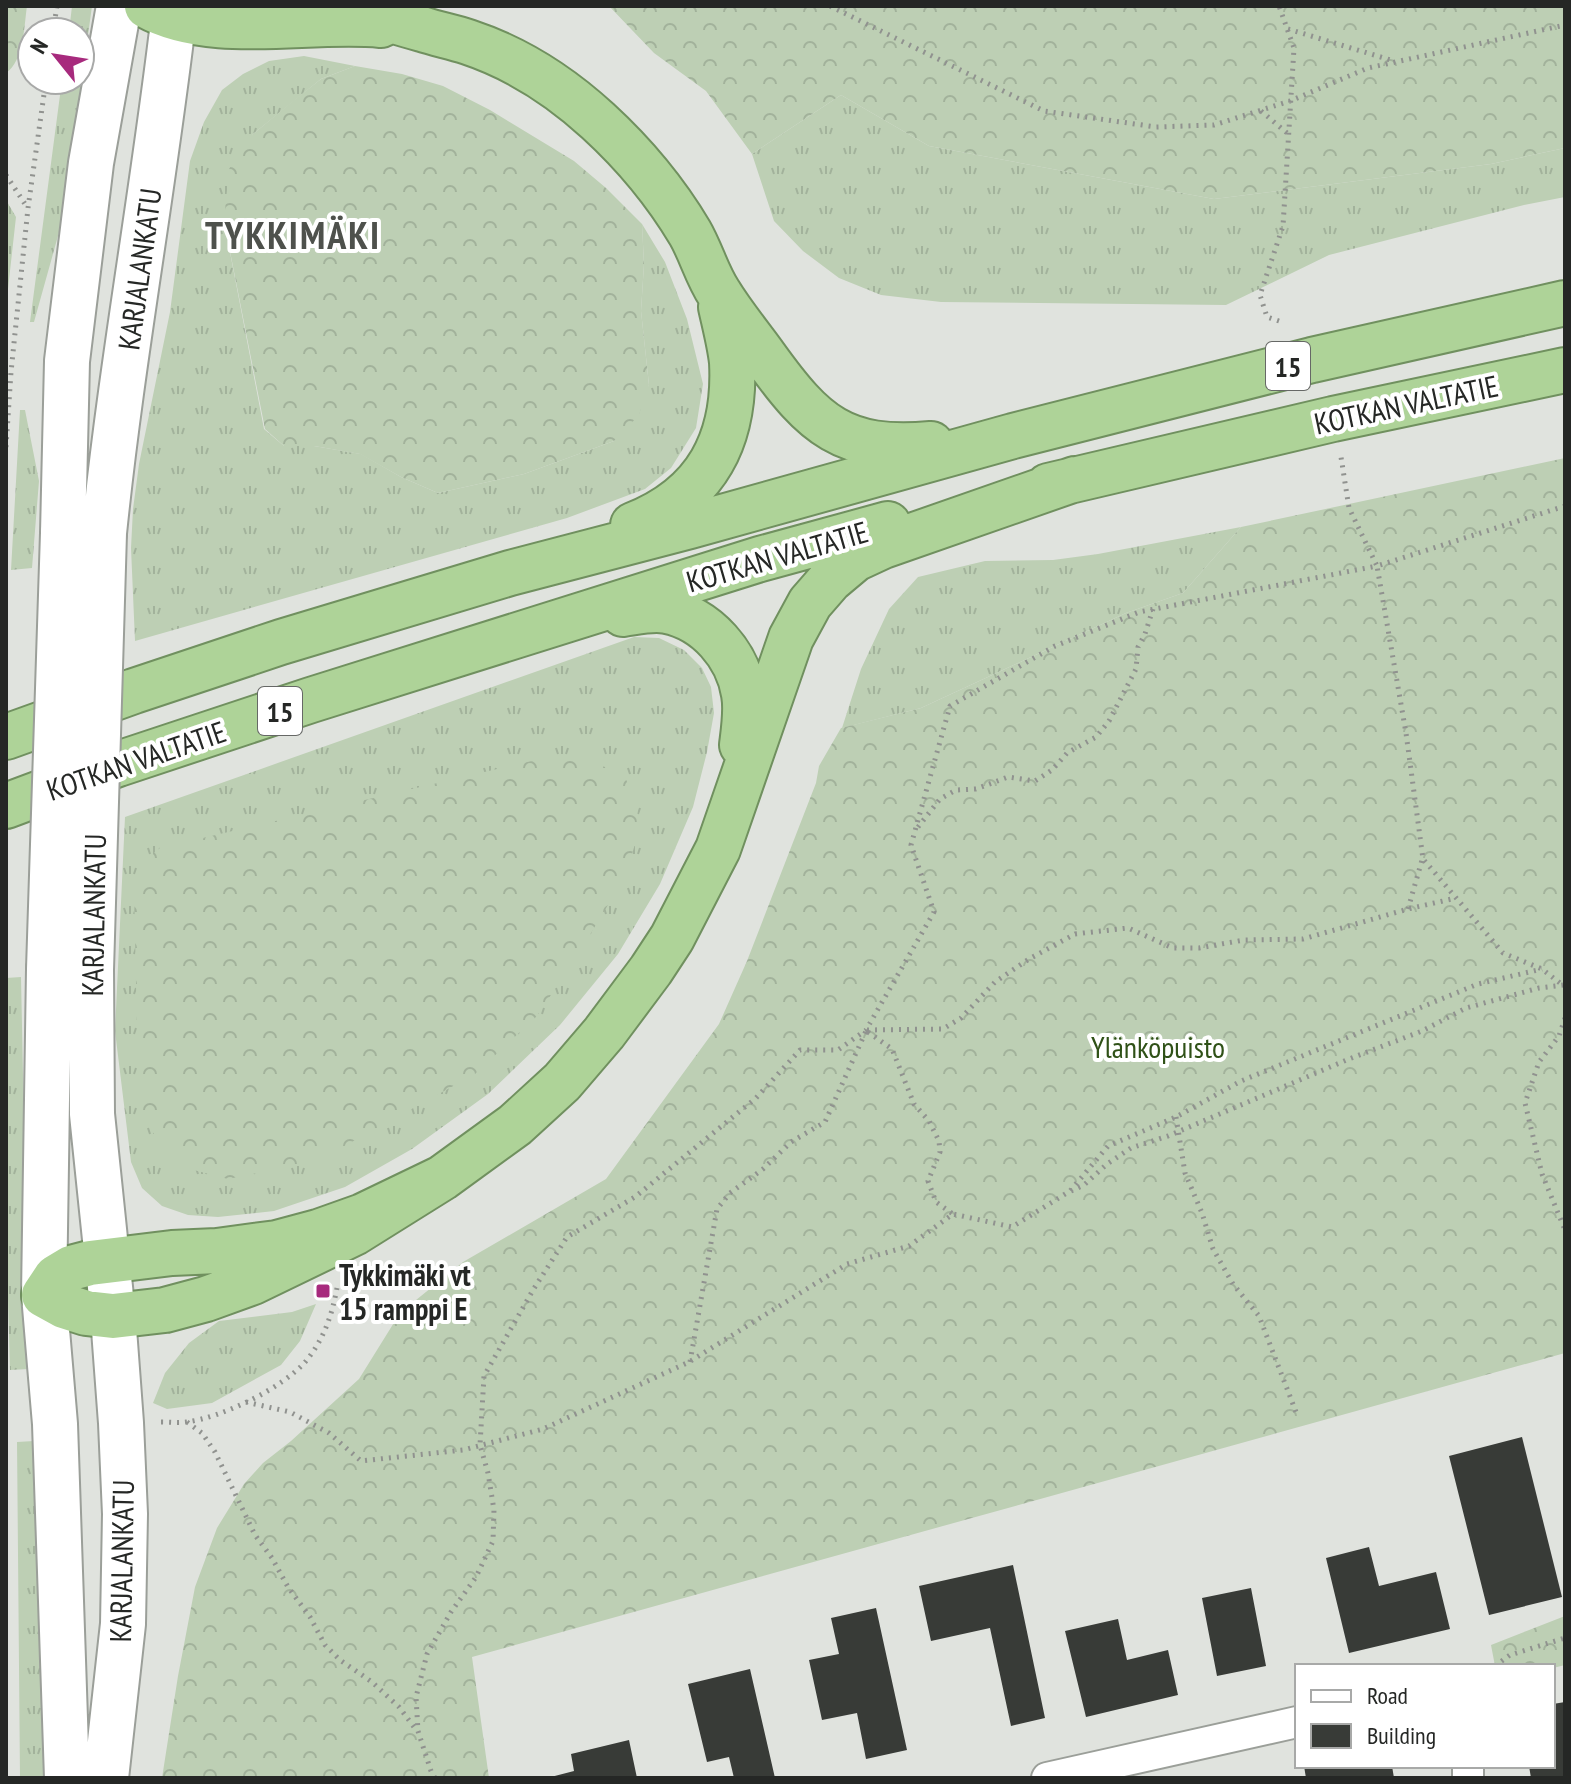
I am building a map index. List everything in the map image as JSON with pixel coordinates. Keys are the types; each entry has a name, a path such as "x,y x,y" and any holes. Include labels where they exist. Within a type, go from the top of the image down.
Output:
{"highway":[{"path":"346,6 469,42 513,61 558,89 596,120 631,154 665,194 691,236 718,292 800,403 820,422 844,435 870,443 906,446 1013,436"},
{"path":"165,10 232,27 318,23 423,30"},
{"path":"510,573 639,523 670,506 694,488 714,461 725,435 732,398 732,360 718,292"},
{"name":"KOTKAN VALTATIE","path":"6,737 281,642 510,573 1013,436 1312,360 1565,303"},
{"name":"KOTKAN VALTATIE","path":"6,806 133,759 311,700 830,540 943,510 1333,419 1565,370"},
{"path":"442,1178 363,1216 290,1239 217,1251 90,1263 71,1268 56,1277 44,1295 86,1313 113,1316 165,1310 206,1299 253,1282 354,1233 442,1178 515,1125 562,1082 619,1013 658,959 696,894 718,849 791,638 810,603 830,580 855,559 883,546 1075,479"},
{"path":"556,624 643,611 666,611 690,618 710,632 727,651 738,672 744,694 745,722 738,791"}],"main road":[{"name":"KARJALANKATU","path":"67,1778 55,1424 44,1295 70,970 83,533 67,361 91,163 119,6"},
{"name":"KARJALANKATU","path":"83,533 112,448 163,107 165,10"},
{"name":"KARJALANKATU","path":"70,970 92,1114 121,1423 125,1514 123,1624 106,1778"}],"street":[{"path":"1057,1777 1295,1722"}],"path":[{"path":"830,6 1044,111 1156,127 1214,125 1290,101 1368,68 1565,25"},
{"path":"1279,6 1294,48 1283,226 1260,295 1267,317 1279,321"},
{"path":"1287,29 1397,62"},
{"path":"6,447 28,208 44,96"},
{"path":"1260,111 1288,133"},
{"path":"6,175 28,208"},
{"path":"1341,457 1349,508 1377,566 1406,733 1423,859 1408,909"},
{"path":"689,1362 717,1209 730,1193 763,1169 791,1142 825,1122 866,1030 934,912 911,845 950,706 1055,646 1139,612 1377,566 1565,506"},
{"path":"915,831 940,799 956,790 976,789 1008,777 1035,781 1052,770 1067,753 1096,737 1109,721 1136,669 1138,647 1153,609"},
{"path":"1423,859 1503,953 1542,969 1564,986 1565,996"},
{"path":"435,1778 418,1731 416,1697 427,1654 476,1577 493,1541 494,1510 480,1445 484,1376 567,1237 635,1197 756,1098 800,1050 838,1050 866,1030 943,1029 961,1018 995,982 1075,934 1128,928 1173,948 1199,948 1244,940 1303,939 1456,898"},
{"path":"1070,1191 1108,1146 1176,1117 1241,1081 1478,984 1542,969"},
{"path":"866,1030 892,1049 914,1104 929,1121 939,1141 940,1152 928,1181 936,1202 953,1214 1012,1227 1084,1185 1131,1148 1422,1031 1466,1008 1539,988 1564,986"},
{"path":"1565,1018 1559,1036 1539,1062 1525,1103 1542,1174 1565,1230"},
{"path":"1176,1117 1185,1173 1213,1249 1233,1284 1259,1316 1296,1412"},
{"path":"246,1402 290,1412 329,1433 361,1461 463,1450 543,1429 689,1362 847,1264 909,1246 953,1214"},
{"path":"148,1423 187,1422 232,1409 277,1385 305,1362 324,1333 332,1314 338,1284"},
{"path":"187,1422 202,1433 215,1452 255,1535 325,1645 340,1660 372,1682 399,1707 418,1731"},
{"path":"1498,1664 1510,1655 1565,1638"},
{"path":"427,1778 431,1771"}],"green space":[{"path":"6,6 27,6 26,16 16,16 16,60 6,73"},
{"path":"72,6 92,6 91,16 71,16"},
{"path":"609,6 1565,6 1565,148 1491,164 1214,199 929,146 841,95 752,154 706,91 654,53"},
{"path":"304,56 355,66 321,79 253,134 224,221 264,429 284,446 314,446 361,454 401,477 438,493 524,474 614,441 649,385 641,311 644,264 642,224 665,262 687,319 703,384 696,428 671,468 645,489 567,518 135,641 131,548 133,509 139,464 170,312 190,161 204,122 222,90 243,74 269,61"},
{"path":"355,66 402,74 443,86 490,110 574,161 642,224 644,264 641,311 649,385 639,415 614,441 524,474 438,493 360,454 314,446 284,446 265,429 224,221 229,169 253,134 293,101 321,79"},
{"path":"841,95 929,146 1214,199 1491,164 1565,148 1565,197 1329,255 1226,305 941,302 881,295 839,278 803,251 774,221 752,154"},
{"path":"60,96 80,96 63,218 34,322 30,322"},
{"path":"6,200 16,217 6,307"},
{"path":"20,410 25,410 39,481 32,568 11,570"},
{"name":"Ylänköpuisto","path":"1565,458 1565,1353 472,1657 489,1778 162,1778 195,1587 217,1528 244,1484 263,1463 359,1379 400,1313 463,1262 606,1179 719,1024 747,961 816,783 819,766 841,728 921,708 1126,613 1183,593 1241,527"},
{"path":"1241,527 1183,593 1126,613 921,708 842,728 861,669 889,609 918,577 985,561 1053,560"},
{"path":"634,637 659,638 684,650 702,668 711,687 714,713 707,752 693,807 660,884 618,954 560,1025 488,1094 412,1149 345,1187 274,1211 218,1217 188,1215 162,1206 142,1188 131,1162 115,1031 125,817"},
{"path":"553,756 586,759 624,775 638,806 635,844 626,875 537,1016 475,1074 319,1160 228,1179 190,1169 163,1148 143,1117 138,1082 134,884 151,856 160,848"},
{"path":"21,977 29,1369 10,1370 6,1229 6,978"},
{"path":"316,1304 300,1341 281,1365 212,1403 167,1409 153,1403 165,1373 189,1343 219,1321 292,1312"},
{"path":"34,1441 53,1778 20,1778 17,1442"},
{"path":"1565,1616 1565,1665 1555,1668 1555,1664 1495,1664 1491,1645"}],"building":[{"path":"1522,1437 1562,1597 1489,1615 1449,1456"},
{"path":"1369,1547 1379,1586 1436,1572 1450,1629 1349,1653 1326,1558"},
{"path":"1013,1565 1045,1718 1011,1726 990,1628 931,1641 919,1586"},
{"path":"1251,1588 1266,1666 1217,1676 1202,1598"},
{"path":"876,1608 907,1750 866,1759 857,1713 822,1720 809,1660 839,1654 831,1618"},
{"path":"1118,1619 1127,1660 1168,1650 1178,1695 1086,1717 1065,1631"},
{"path":"750,1669 775,1778 734,1778 729,1757 707,1762 688,1684"},
{"path":"1565,1702 1565,1778 1531,1778 1529,1768 1555,1768 1555,1704"},
{"path":"629,1740 637,1778 547,1778 574,1771 571,1754"},
{"path":"1304,1768 1392,1768 1394,1778 1306,1778"}],"place":[{"name":"Tykkimäki vt 15 ramppi E","path":"323,1291"}],"district":[{"name":"TYKKIMÄKI","path":"293,234"}]}
